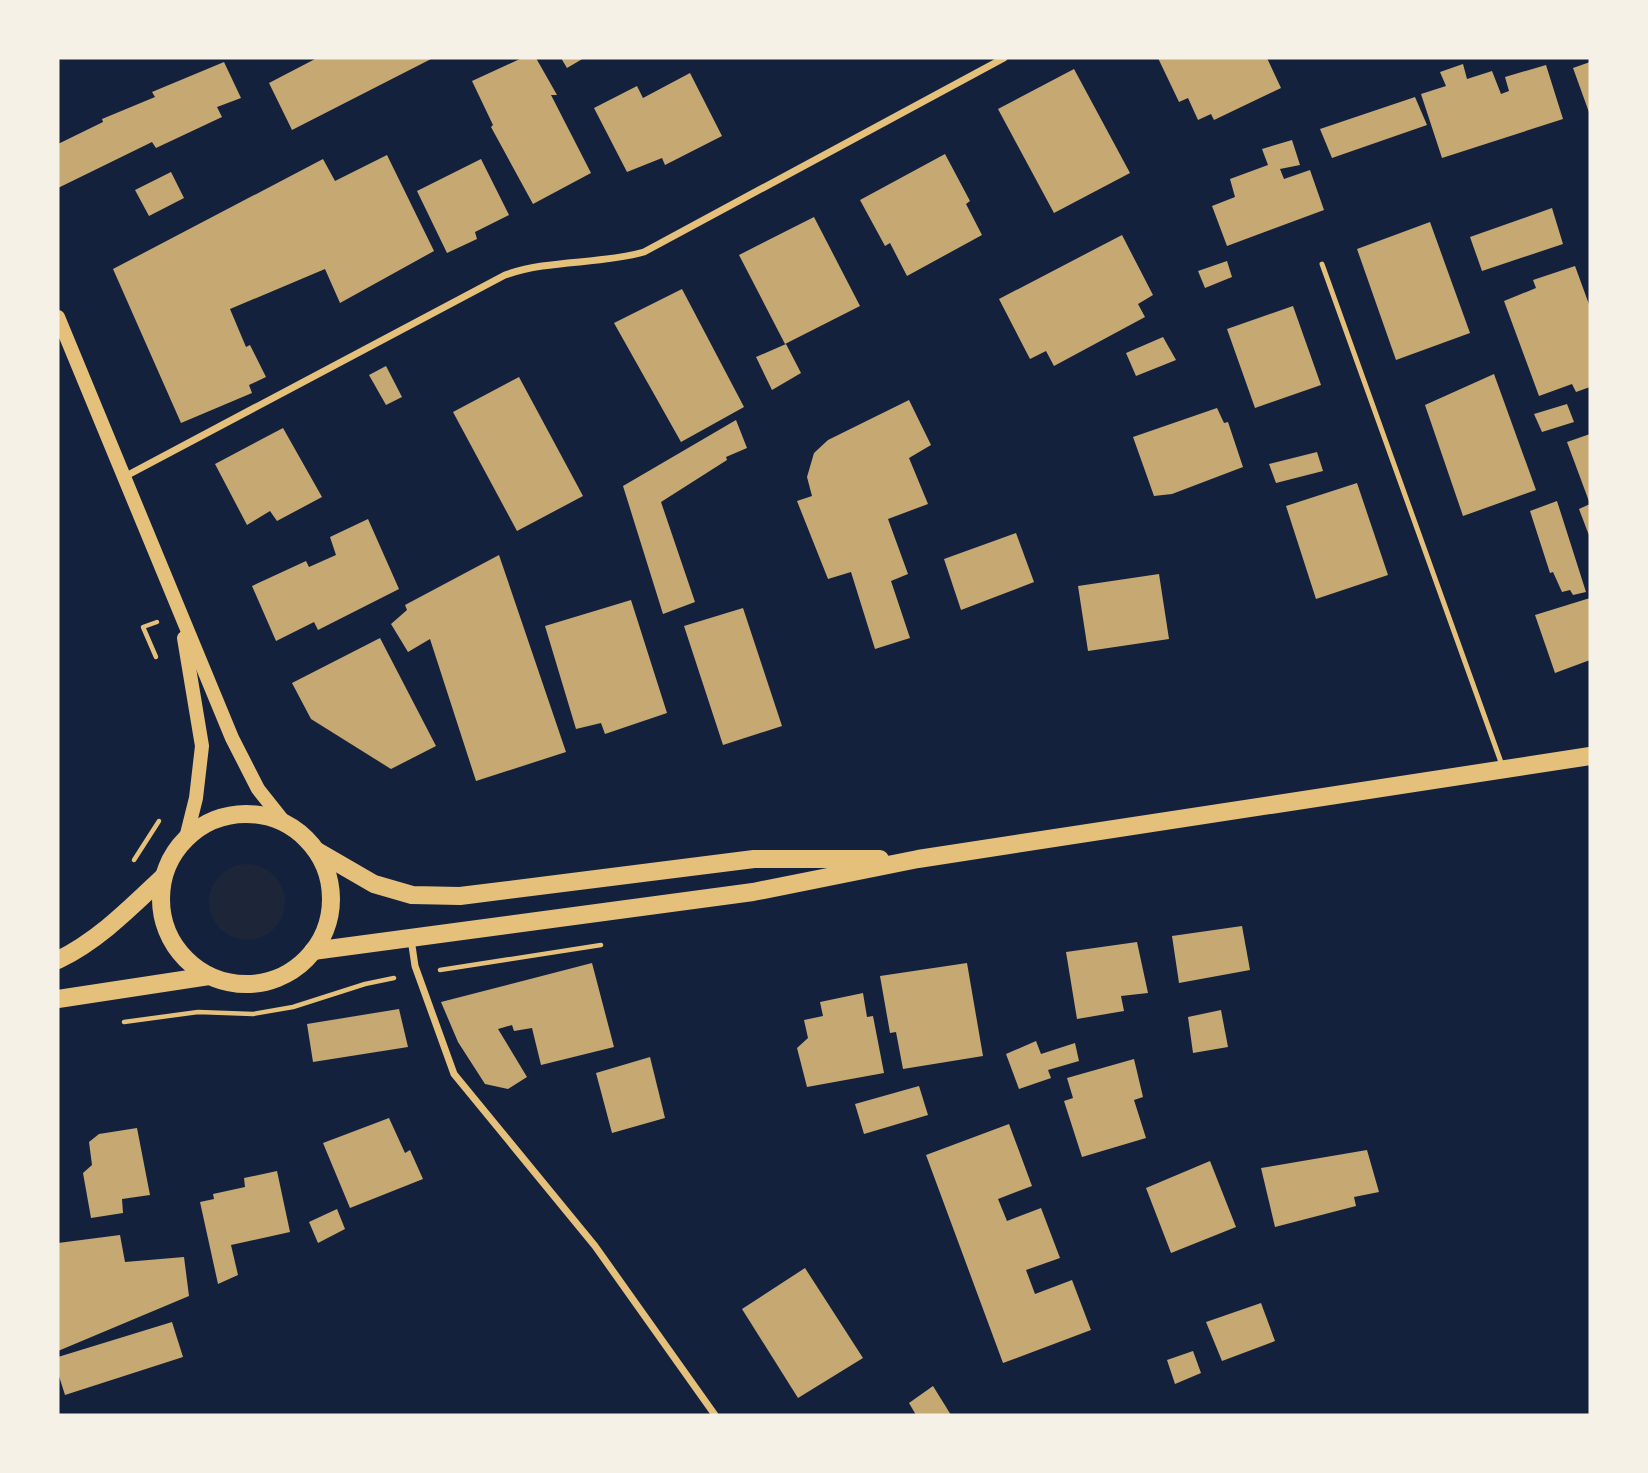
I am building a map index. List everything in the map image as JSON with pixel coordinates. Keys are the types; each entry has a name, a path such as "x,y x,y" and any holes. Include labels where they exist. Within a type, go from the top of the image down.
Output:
{"main road":[{"path":"58,317 126,476 232,738 258,789 285,823"},
{"path":"180,612 202,746 196,798 186,838"},
{"path":"313,951 753,892 918,859 1590,756"},
{"path":"233,814 260,815 285,823 303,835 317,851 328,875 331,901 326,928 313,951 296,967 265,981 230,983 209,976 189,963 174,945 164,923 160,900 163,877 172,856 186,838 208,822 233,814"},
{"path":"317,851 374,884 412,895 460,896 754,859 918,859"},
{"path":"58,960 79,949 115,923 163,877"},
{"path":"58,999 209,976"}],"street":[{"path":"126,476 505,275 534,265 623,258 644,252 1004,58"},
{"path":"411,938 415,966 454,1074 595,1246 715,1415"}],"lane":[{"path":"1322,264 1504,771"}],"path":[{"path":"157,658 143,628 180,612"},
{"path":"127,870 161,818"}],"shaded area":[{"path":"247,864 262,867 274,875 282,887 285,902 282,917 274,929 262,937 247,940 232,937 220,929 212,917 209,902 212,887 220,875 232,867"}],"building":[{"path":"317,58 433,58 292,130 269,83"},
{"path":"522,58 536,58 557,95 551,95 591,173 533,204 491,127 493,125 472,81"},
{"path":"561,58 584,58 567,68"},
{"path":"1158,58 1267,58 1281,88 1214,120 1211,114 1198,120 1188,98 1179,102"},
{"path":"224,62 241,98 217,107 222,117 156,148 152,142 58,188 58,144 103,122 102,119 155,97 152,92"},
{"path":"1590,62 1590,115 1573,68"},
{"path":"1463,64 1467,79 1492,71 1501,94 1509,91 1505,77 1546,65 1563,119 1442,158 1421,94 1446,86 1440,72"},
{"path":"1074,69 1130,173 1054,213 998,109"},
{"path":"690,73 722,136 665,165 662,158 627,172 594,108 637,86 643,98"},
{"path":"1415,97 1427,125 1332,158 1320,129"},
{"path":"1292,140 1300,165 1280,169 1284,179 1310,170 1324,210 1227,246 1212,206 1235,197 1230,179 1268,165 1262,149"},
{"path":"945,154 970,201 966,204 982,235 907,276 890,243 885,246 860,200"},
{"path":"387,155 434,251 340,303 325,269 230,309 246,347 250,345 266,377 249,385 252,393 181,423 113,269 323,159 335,181"},
{"path":"481,159 509,215 475,232 477,239 447,253 417,191"},
{"path":"171,172 184,198 149,216 135,190"},
{"path":"1552,208 1563,244 1482,271 1470,237"},
{"path":"814,217 860,306 785,344 739,255"},
{"path":"1430,222 1470,333 1396,360 1357,249"},
{"path":"1122,235 1153,295 1138,304 1145,317 1054,366 1046,351 1030,359 999,299"},
{"path":"1227,261 1232,277 1205,288 1198,271"},
{"path":"1575,266 1590,307 1590,387 1576,392 1572,384 1539,396 1504,301 1536,288 1533,280"},
{"path":"682,289 744,407 681,442 614,323"},
{"path":"1293,306 1321,385 1255,408 1227,329"},
{"path":"1163,337 1176,360 1136,376 1126,353"},
{"path":"786,344 801,373 772,390 756,357"},
{"path":"386,366 402,397 386,405 369,375"},
{"path":"1494,374 1536,490 1463,516 1425,405"},
{"path":"519,377 583,496 517,531 453,412"},
{"path":"909,400 931,445 909,458 928,504 888,519 908,574 891,581 910,638 875,649 851,572 828,579 797,501 812,496 807,477 814,453 828,440"},
{"path":"1567,404 1574,422 1542,432 1534,414"},
{"path":"1217,408 1224,423 1228,422 1243,467 1172,494 1154,496 1133,437"},
{"path":"736,420 747,448 726,457 727,460 661,502 695,602 663,614 623,486"},
{"path":"283,428 322,497 277,521 270,511 247,525 215,464"},
{"path":"1590,434 1590,504 1567,442"},
{"path":"1317,452 1323,471 1276,483 1269,464"},
{"path":"1357,483 1388,575 1316,599 1286,506"},
{"path":"1557,501 1586,592 1573,595 1570,590 1562,592 1553,572 1550,573 1530,511"},
{"path":"1590,504 1590,538 1579,509"},
{"path":"368,519 399,589 318,630 314,622 276,641 252,586 306,561 309,567 336,555 330,537"},
{"path":"1016,533 1034,582 961,610 944,559"},
{"path":"499,555 566,752 476,781 430,639 408,652 391,624 407,610 405,605"},
{"path":"1159,574 1169,639 1088,651 1078,586"},
{"path":"1590,598 1590,660 1555,673 1535,615"},
{"path":"631,600 667,713 605,734 601,723 576,729 545,626"},
{"path":"743,608 782,726 723,745 684,626"},
{"path":"380,638 436,746 391,769 311,719 292,683"},
{"path":"1242,926 1250,970 1179,983 1172,936"},
{"path":"1137,942 1148,993 1121,996 1124,1011 1077,1019 1066,952"},
{"path":"592,963 614,1047 541,1065 532,1028 514,1031 512,1025 498,1029 527,1077 508,1089 485,1084 458,1042 441,1002"},
{"path":"967,963 983,1056 903,1069 896,1032 890,1033 880,976"},
{"path":"863,993 867,1017 873,1016 884,1073 807,1087 797,1048 808,1038 804,1020 823,1016 820,1002"},
{"path":"399,1009 408,1047 313,1062 307,1024"},
{"path":"1221,1010 1228,1047 1193,1053 1188,1017"},
{"path":"1036,1041 1041,1054 1075,1043 1079,1061 1048,1070 1051,1078 1019,1089 1006,1054"},
{"path":"650,1057 665,1118 612,1133 596,1073"},
{"path":"1134,1059 1143,1097 1134,1100 1146,1138 1082,1157 1064,1101 1073,1098 1067,1078"},
{"path":"919,1086 928,1115 864,1134 855,1104"},
{"path":"389,1118 405,1153 410,1150 423,1179 350,1208 323,1143"},
{"path":"1009,1124 1032,1186 998,1199 1007,1221 1041,1208 1060,1258 1026,1270 1035,1294 1072,1280 1091,1330 1003,1363 926,1155"},
{"path":"137,1128 150,1195 122,1199 123,1213 91,1218 83,1173 92,1165 89,1142 99,1134"},
{"path":"1367,1150 1379,1192 1354,1197 1356,1206 1275,1227 1261,1168"},
{"path":"1210,1161 1236,1227 1171,1253 1146,1188"},
{"path":"277,1171 290,1232 231,1245 238,1275 218,1284 200,1202 214,1199 213,1194 245,1187 244,1178"},
{"path":"337,1209 345,1229 318,1243 309,1222"},
{"path":"120,1235 125,1262 184,1257 189,1296 58,1351 58,1243"},
{"path":"805,1268 863,1358 798,1398 742,1309"},
{"path":"1261,1303 1275,1341 1222,1361 1206,1322"},
{"path":"172,1322 183,1357 65,1395 58,1373 58,1357"},
{"path":"1193,1351 1201,1373 1175,1384 1167,1360"},
{"path":"933,1386 951,1415 916,1415 909,1403"}]}
